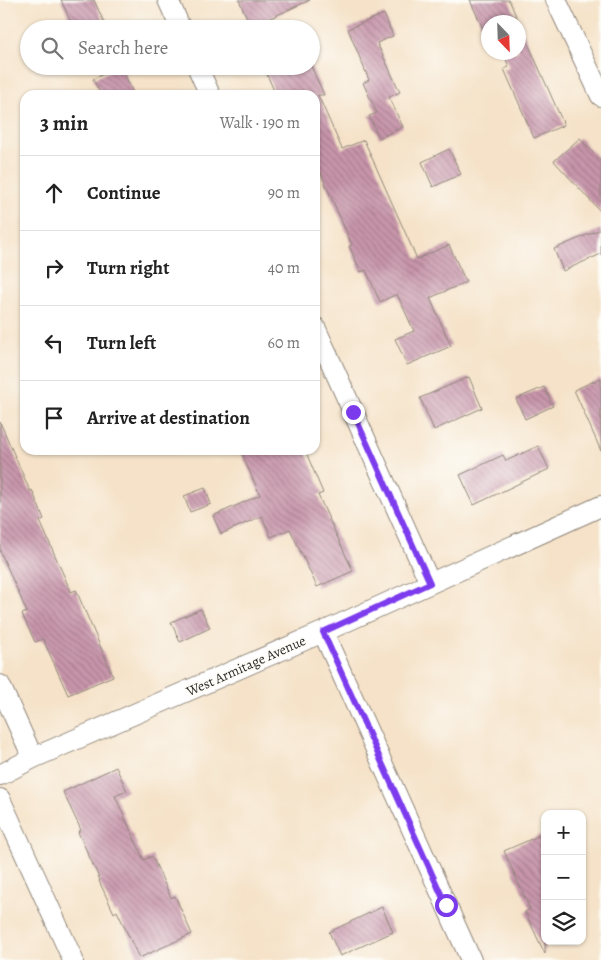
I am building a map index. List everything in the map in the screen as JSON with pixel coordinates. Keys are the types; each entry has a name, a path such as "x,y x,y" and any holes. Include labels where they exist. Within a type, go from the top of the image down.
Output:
{"street":[{"path":"168,0 176,20"},
{"path":"556,0 601,96"},
{"path":"201,75 208,90"},
{"path":"320,338 430,583"},
{"name":"West Armitage Avenue","path":"0,775 33,758 323,632 601,506"},
{"path":"323,632 471,960"},
{"path":"0,685 33,758"},
{"path":"0,799 73,960"}],"building":[{"path":"61,0 94,0 103,20 70,20"},
{"path":"239,0 310,0 266,20 248,20"},
{"path":"470,0 509,0 516,15 481,15 481,24"},
{"path":"384,14 393,36 377,43 400,92 389,97 403,127 379,138 369,116 377,113 363,83 369,80 348,29"},
{"path":"526,39 564,125 534,138 504,69 509,67 506,60 526,60"},
{"path":"102,75 125,75 132,90 98,90 93,79"},
{"path":"267,75 315,75 324,95 320,95 320,90 274,90"},
{"path":"320,100 342,149 364,140 417,259 449,245 466,282 430,298 451,346 407,365 395,339 414,331 397,294 380,302 366,270 361,272 349,246 352,245 320,171"},
{"path":"580,138 601,162 601,212 554,161"},
{"path":"449,149 461,174 433,187 422,162"},
{"path":"601,229 601,254 563,271 554,249"},
{"path":"469,377 482,408 434,430 420,398"},
{"path":"601,378 601,451 574,390"},
{"path":"544,387 553,406 525,419 516,399"},
{"path":"0,422 30,491 32,490 44,519 40,521 71,592 76,590 113,676 68,695 43,639 35,642 22,614 27,612 0,551"},
{"path":"538,446 549,469 474,505 460,475 503,455 506,461"},
{"path":"242,455 307,455 323,493 318,495 353,571 317,587 290,529 271,537 262,516 221,534 213,516 260,495"},
{"path":"205,488 211,504 190,512 184,496"},
{"path":"201,609 210,628 180,642 171,622"},
{"path":"116,767 127,791 115,796 144,860 152,856 171,898 175,896 192,934 139,958 117,911 114,913 99,881 78,832 81,830 63,792"},
{"path":"541,835 541,945 545,945 545,954 525,912 530,909 504,851"},
{"path":"382,907 393,932 340,956 329,932"}],"route":[{"path":"353,412 430,583 323,632 446,905"}]}
